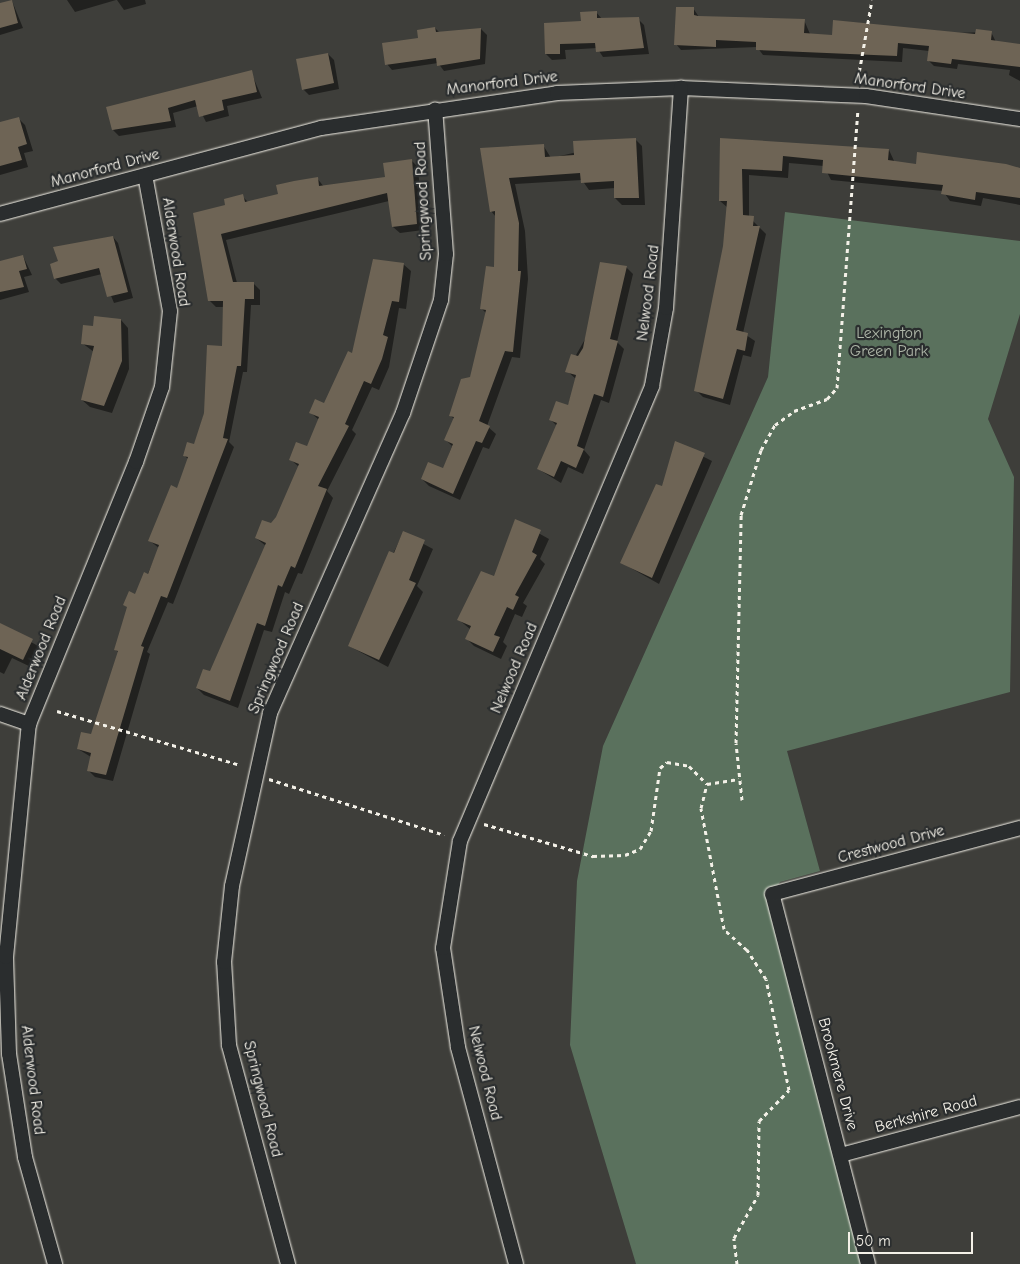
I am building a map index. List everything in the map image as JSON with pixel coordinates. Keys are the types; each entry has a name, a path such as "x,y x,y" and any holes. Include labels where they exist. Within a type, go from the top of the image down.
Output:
{"street":[{"name":"Manorford Drive","path":"0,214 321,128 435,109 557,93 681,88 866,96 1020,119"},
{"name":"Nelwood Road","path":"516,1264 458,1047 443,948 460,841 652,386 666,308 681,88"},
{"name":"Springwood Road","path":"288,1264 230,1046 224,962 232,886 270,713 403,413 441,300 446,254 435,109"},
{"name":"Alderwood Road","path":"55,1264 25,1157 9,1054 6,957 29,724 136,462 162,387 170,311 145,175"},
{"path":"0,714 29,724"},
{"name":"Crestwood Drive","path":"772,894 1020,828"},
{"name":"Brookmere Drive","path":"772,894 868,1264"},
{"name":"Berkshire Road","path":"841,1155 1020,1107"}],"path":[{"path":"858,79 872,0"},
{"path":"742,800 736,743 741,515 761,450 775,425 794,411 827,399 837,388 858,108"},
{"path":"57,711 237,764"},
{"path":"484,824 593,856 625,856 640,849 652,831 656,780 667,762 689,766 707,784"},
{"path":"268,778 444,836"},
{"path":"707,784 739,779"},
{"path":"707,784 701,808 722,922 766,979 789,1082 788,1096 759,1122 758,1195 734,1238 737,1264"}],"green space":[{"name":"Lexington Green Park","path":"785,212 1020,241 1020,314 988,419 1014,477 1010,692 787,751 820,871 780,882 768,898 861,1264 636,1264 570,1045 577,881 603,746 768,377"}],"building":[{"path":"12,0 18,23 0,28 0,3"},
{"path":"676,7 694,7 694,15 698,16 805,19 804,33 832,35 833,20 975,34 976,29 992,31 991,40 1020,44 1020,67 952,59 951,64 927,61 929,46 898,43 897,56 756,50 756,42 716,40 716,47 674,45"},
{"path":"597,11 597,18 639,17 644,48 596,52 595,43 560,44 560,54 545,54 544,23 581,21 580,12"},
{"path":"435,27 436,32 481,28 480,59 437,66 436,58 385,65 382,43 418,38 417,30"},
{"path":"328,53 334,83 302,90 296,59"},
{"path":"252,70 257,92 222,100 224,110 199,117 195,100 168,108 171,121 112,130 106,107"},
{"path":"19,117 27,144 18,147 22,160 0,166 0,122"},
{"path":"636,138 639,198 614,198 614,181 581,183 580,173 509,178 519,223 518,271 521,271 513,352 505,351 479,421 490,426 482,443 476,441 453,494 421,479 428,462 443,468 453,444 444,440 454,417 449,416 461,379 470,377 486,310 480,309 486,266 494,267 495,211 490,212 480,148 544,144 545,157 574,155 573,141"},
{"path":"720,138 889,149 888,160 916,164 917,152 1006,164 1020,168 1020,198 976,192 975,200 941,194 943,185 822,173 823,160 783,156 782,171 742,169 743,215 754,216 753,226 760,226 736,330 748,333 745,351 737,349 723,399 694,391 723,246 727,201 719,201"},
{"path":"412,159 417,224 392,227 387,193 221,234 233,282 254,282 254,299 245,299 241,366 237,366 223,438 228,439 167,598 161,596 141,646 144,647 106,775 87,771 91,753 77,749 81,732 91,734 118,651 114,650 127,607 123,605 129,591 135,594 144,572 148,574 159,545 148,541 171,485 177,488 188,457 183,456 187,442 194,444 204,413 207,345 222,346 223,301 208,301 193,213 225,205 224,199 243,194 245,202 278,194 276,185 294,181 318,177 319,186 385,177 383,163"},
{"path":"113,236 128,292 107,297 99,268 54,279 50,264 58,261 53,247"},
{"path":"23,255 27,269 19,271 24,287 0,292 0,261"},
{"path":"373,259 404,263 399,302 392,301 383,335 388,337 382,359 371,384 364,381 345,424 349,426 318,486 327,489 295,568 291,566 282,587 278,585 265,626 257,623 230,701 196,688 203,669 210,671 266,543 255,538 262,520 271,523 276,517 299,464 289,460 296,442 307,446 319,417 309,413 315,399 324,403 348,351 352,353"},
{"path":"600,262 627,266 610,339 618,341 603,397 594,394 577,446 584,449 576,468 561,461 554,477 537,469 557,423 549,420 556,401 568,405 576,375 565,372 571,354 578,356 583,348"},
{"path":"94,316 121,319 122,361 104,406 81,400 94,346 81,344 83,325 93,326"},
{"path":"675,441 705,453 652,578 620,563 656,484 662,486"},
{"path":"515,519 541,530 532,552 537,555 515,595 519,597 513,610 507,607 494,635 500,637 493,652 465,639 471,626 457,620 481,571 494,576"},
{"path":"403,531 425,540 409,580 416,583 379,660 348,646 389,551 394,553"},
{"path":"0,623 33,639 23,660 0,649"}]}
